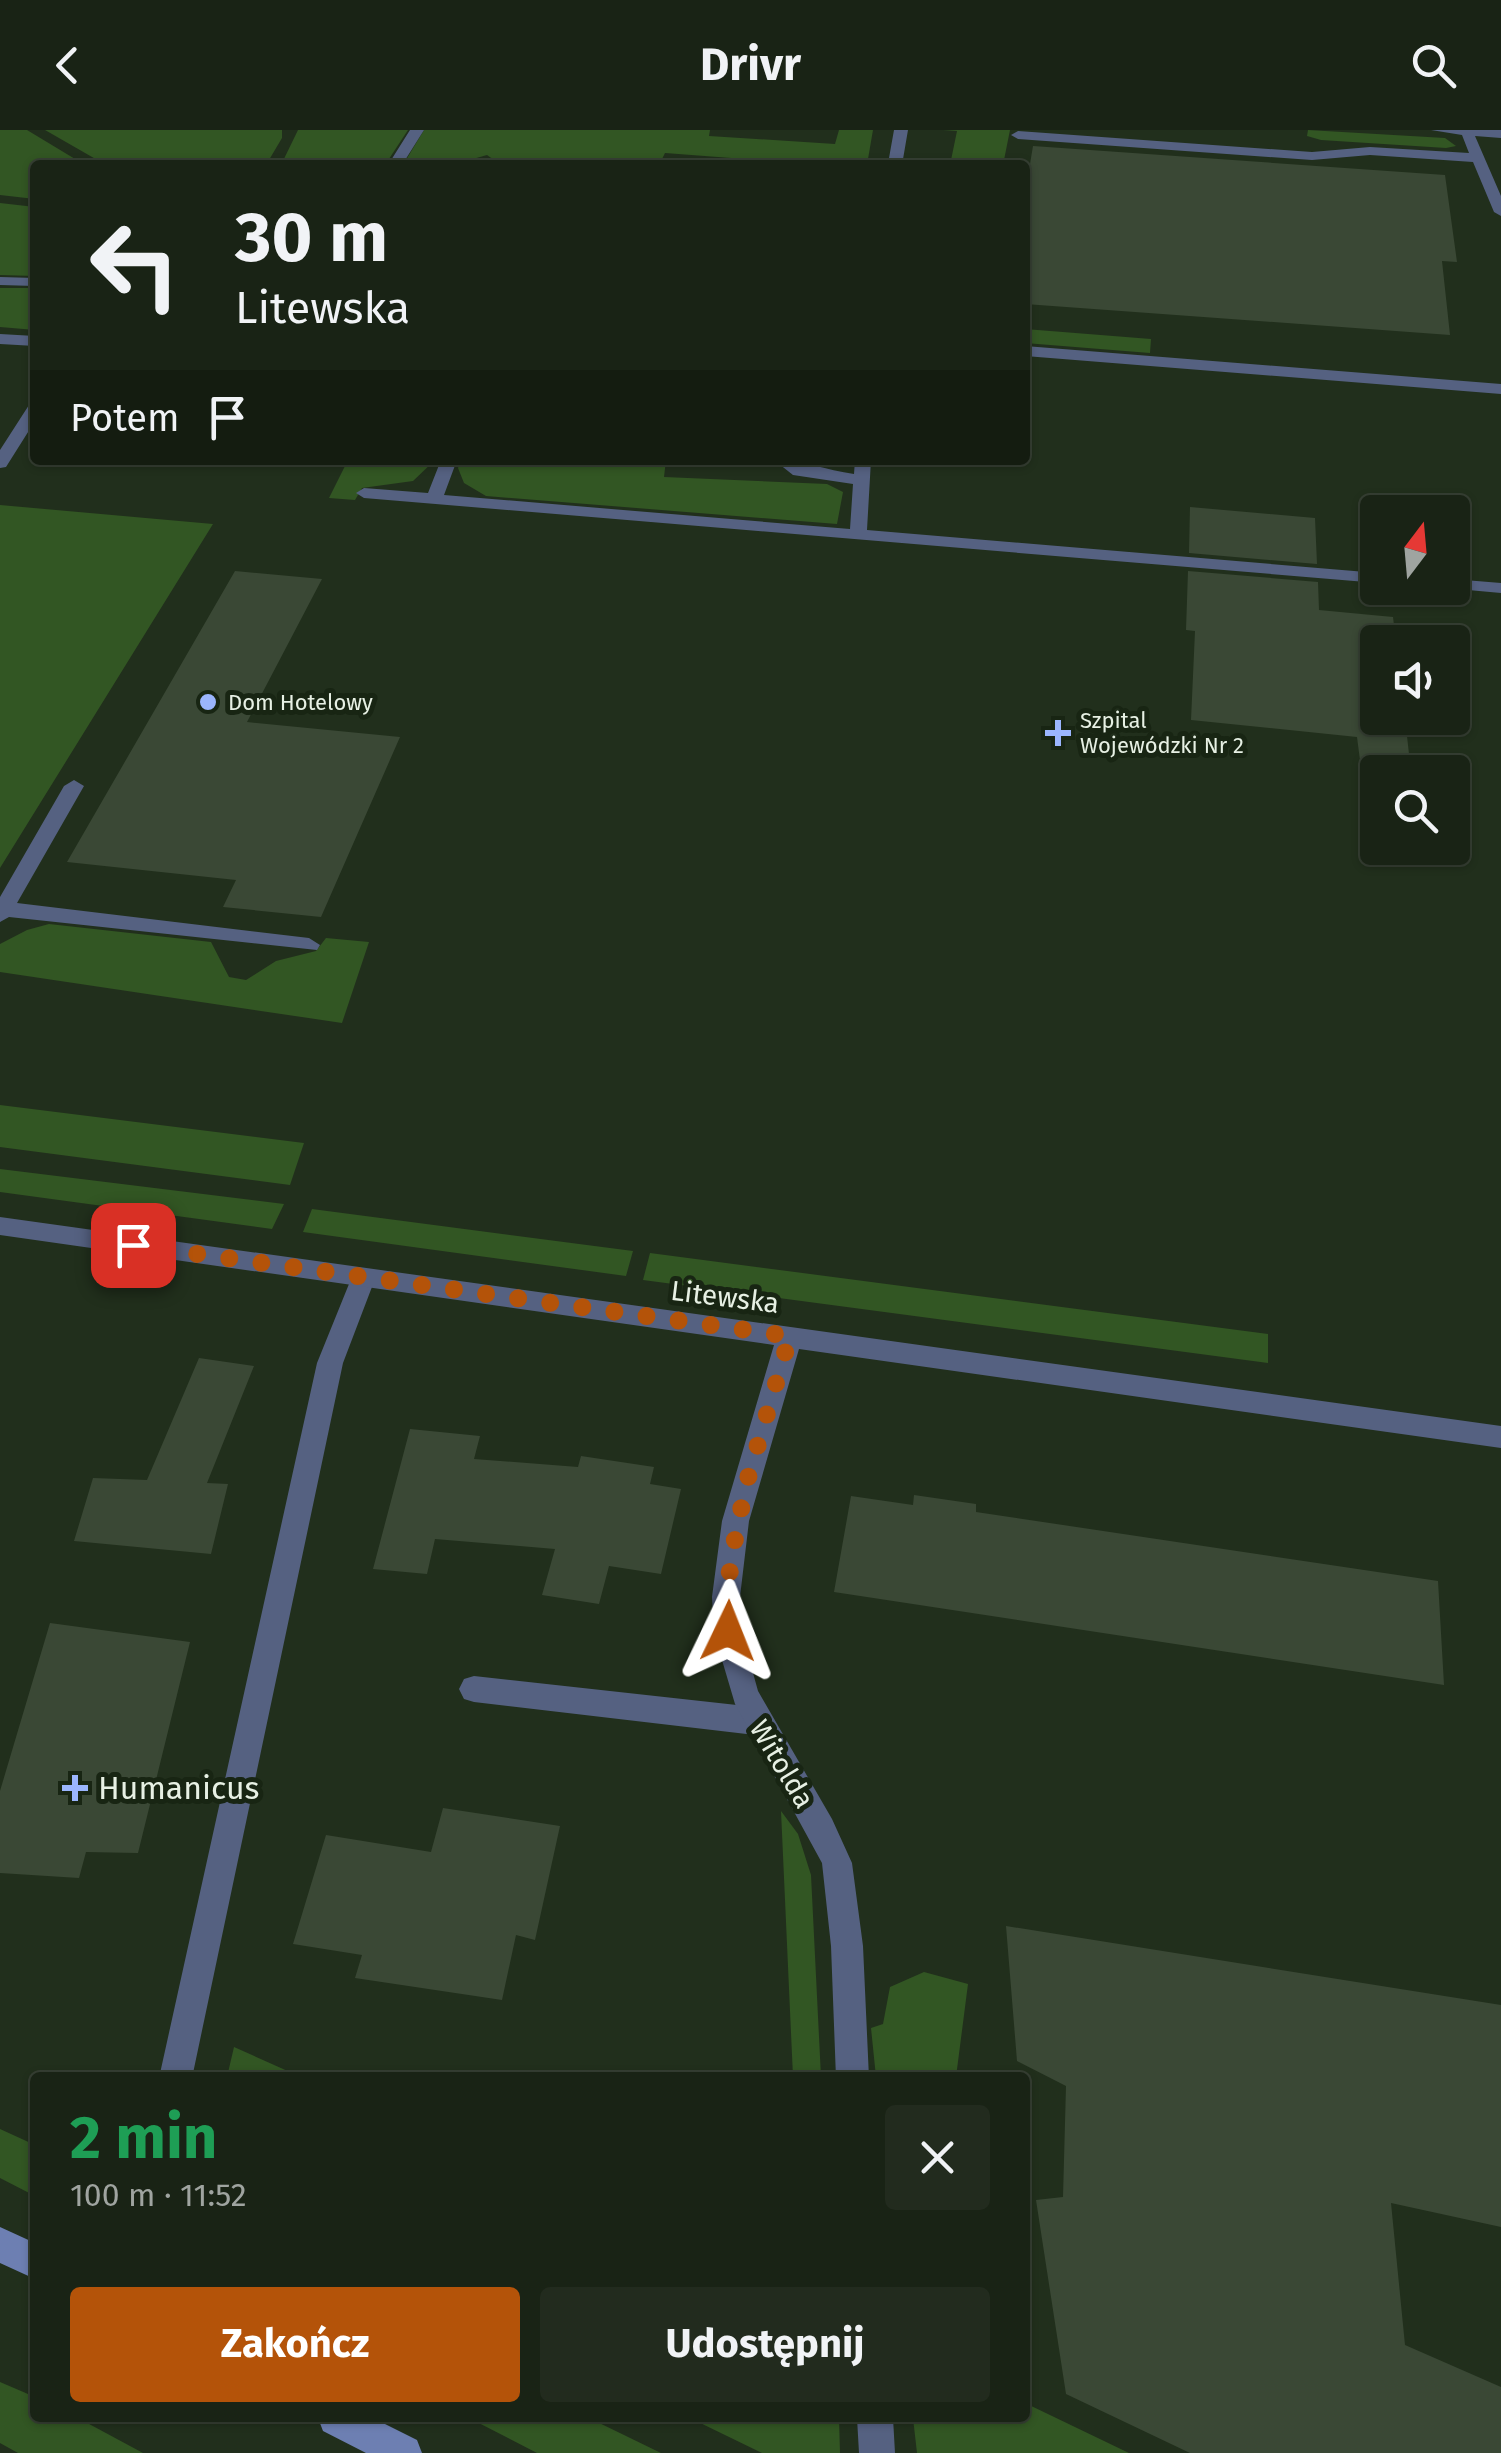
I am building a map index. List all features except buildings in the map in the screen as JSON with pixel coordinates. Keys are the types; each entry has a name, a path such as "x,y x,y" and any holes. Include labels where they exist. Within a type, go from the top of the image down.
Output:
{"street":[{"path":"398,160 417,130"},
{"path":"896,160 901,130"},
{"path":"1438,130 1501,134"},
{"path":"1467,132 1501,212"},
{"path":"1018,135 1477,158"},
{"path":"0,282 30,282"},
{"path":"0,339 30,341"},
{"path":"1030,351 1501,389"},
{"path":"0,463 30,416"},
{"path":"434,499 446,465"},
{"path":"789,465 799,472 862,480"},
{"path":"858,535 862,465"},
{"path":"364,494 1360,577"},
{"path":"1470,585 1501,588"},
{"path":"74,786 2,912 309,945"},
{"name":"Litewska","path":"0,1226 1501,1437"},
{"path":"176,2072 330,1363 363,1278"},
{"name":"Witolda","path":"790,1336 746,1485 730,1564 728,1631 740,1686 755,1721 837,1861 846,1928 854,2072"},
{"path":"474,1689 755,1721"},
{"path":"344,2422 404,2453"},
{"path":"875,2422 877,2453"}],"green space":[{"path":"0,130 27,130 77,160 30,160 30,198 0,195"},
{"path":"45,130 282,130 282,138 269,160 97,160"},
{"path":"298,130 408,130 388,160 283,160"},
{"path":"424,130 710,130 709,136 835,144 839,130 873,130 868,159 861,160 758,160 665,153 662,160 494,160 487,155 470,160 406,160"},
{"path":"943,130 1010,130 1004,160 951,160 957,131"},
{"path":"1308,130 1445,138 1456,146 1321,140 1307,136"},
{"path":"0,203 30,206 30,276 0,275"},
{"path":"0,288 30,288 30,330 0,327"},
{"path":"1030,329 1151,339 1150,353 1030,343"},
{"path":"346,465 430,465 413,481 362,488 355,500 329,498"},
{"path":"665,465 664,477 827,484 843,492 837,524 486,496 464,483 458,468"},
{"path":"0,505 213,524 0,868"},
{"path":"49,924 211,942 229,977 246,980 276,961 316,951 326,938 369,942 342,1023 0,972 0,944"},
{"path":"0,1105 304,1143 290,1185 0,1147"},
{"path":"0,1169 284,1204 272,1229 0,1192"},
{"path":"312,1209 633,1251 626,1276 303,1232"},
{"path":"650,1253 1268,1334 1268,1363 643,1280"},
{"path":"781,1811 798,1834 811,1875 821,2072 793,2072"},
{"path":"924,1972 968,1984 957,2072 875,2072 871,2028 883,2024 890,1987"},
{"path":"234,2047 290,2072 228,2072"},
{"path":"0,2129 30,2143 30,2193 0,2178"},
{"path":"0,2382 30,2395 30,2422 85,2422 143,2453 18,2453 0,2443"},
{"path":"1030,2405 1129,2453 917,2453 913,2422 1030,2422"},
{"path":"477,2422 597,2422 661,2453 537,2453"},
{"path":"698,2422 839,2422 840,2453 762,2453"}],"place":[{"name":"Dom Hotelowy","path":"208,702"},
{"name":"Szpital Wojewódzki Nr 2","path":"1058,733"},
{"name":"Humanicus","path":"75,1788"}],"route":[{"path":"133,1245 790,1336 746,1485 730,1564 728,1631"}]}
